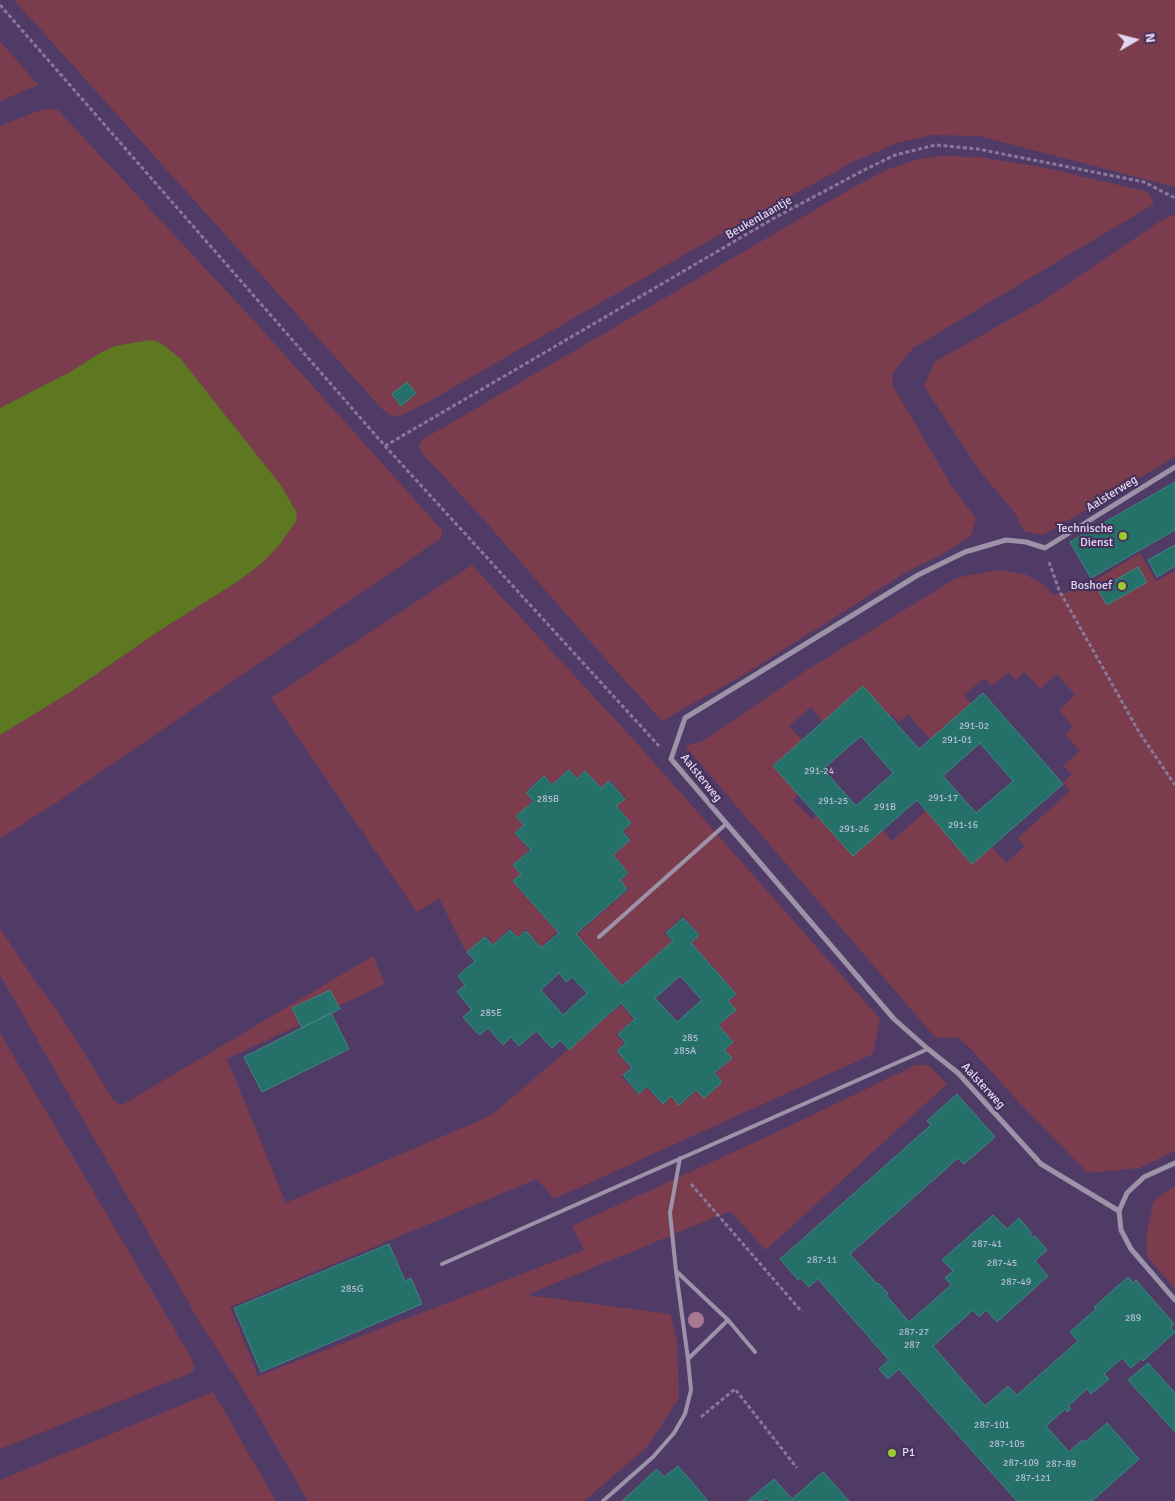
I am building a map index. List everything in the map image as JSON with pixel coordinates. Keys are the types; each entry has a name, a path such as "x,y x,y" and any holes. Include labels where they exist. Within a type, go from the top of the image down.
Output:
{"street":[{"name":"Aalsterweg","path":"1119,1211 1041,1164 958,1073 894,1019 671,759 685,718 918,575 965,552 1006,540 1026,542 1045,548 1175,466"},
{"path":"1175,1163 1144,1177 1127,1192 1119,1211 1121,1230 1131,1249 1175,1300"}],"lane":[{"path":"598,937 726,824"},
{"path":"442,1264 928,1049"},
{"path":"604,1501 652,1457 674,1433 685,1414 691,1390 670,1213 680,1158"},
{"path":"676,1271 728,1320 755,1352"},
{"path":"688,1359 728,1320"}],"path":[{"path":"0,5 385,446 671,759"},
{"name":"Beukenlaantje","path":"385,446 776,217 866,168 895,156 936,146 978,149 1144,182 1175,198"},
{"path":"1045,548 1059,590 1139,732 1175,784"},
{"path":"678,1169 802,1312"},
{"path":"697,1420 735,1389 797,1468"}],"shaded area":[{"path":"14,0 1175,0 1175,187 979,136 932,135 897,143 853,162 694,249 428,402 403,415 392,416 382,409"},
{"path":"0,41 38,85 0,101"},
{"path":"57,109 256,323 442,530 441,538 66,796 0,839 0,735 69,693 162,629 237,582 261,564 297,514 280,484 180,358 162,344 149,340 115,346 70,372 0,408 0,126 41,110"},
{"path":"937,156 979,157 1042,167 1148,192 1154,204 913,348 892,374 893,386 951,485 976,519 971,536 941,555 908,571 745,674 662,721 486,522 421,452 419,446 422,440 854,187 888,169 912,161"},
{"path":"1175,214 1175,457 1043,535 1024,531 1015,513 979,470 924,386 935,362 1042,301 1162,220"},
{"path":"149,340 157,341 180,358 280,484 297,513 296,521 280,544 261,564 237,582 162,629 69,693 0,735 0,408 70,372 115,346"},
{"path":"1140,553 1156,581 1175,571 1175,1151 1139,1168 1088,1173 1026,1110 969,1047 958,1038 935,1037 685,746 703,741 807,670 956,578 997,570 1025,574 1042,584 1054,595 1067,592 1078,585 1091,583","holes":["1009,672 1016,680 1025,672 1040,689 1057,674 1075,695 1059,710 1073,727 1065,734 1080,751 1063,766 1072,774 1063,783 1070,791 1018,838 1025,846 1006,863 989,843 996,835 953,787 892,841 869,816 820,812 812,819 793,800 802,791 804,742 789,726 811,707 826,725 883,721 892,714 899,722 908,714 953,766 971,704 964,695 984,678 992,686"]},
{"path":"472,565 634,740 880,1019 873,1054 554,1199 537,1179 230,1307 258,1376 584,1250 572,1226 773,1134 916,1065 928,1065 947,1084 766,1250 730,1211 527,1295 670,1314 677,1340 679,1398 647,1447 584,1501 308,1501 241,1386 202,1326 0,975 0,928 33,978 58,1011 114,1101 122,1105 373,956 385,984 227,1059 286,1203 490,1116 621,1005 633,1019 616,1035 624,1043 616,1051 630,1068 621,1076 639,1095 647,1088 662,1105 672,1097 680,1106 696,1091 704,1099 723,1082 716,1073 732,1058 725,1050 734,1042 719,1026 736,1010 729,1002 737,994 692,943 700,935 683,916 664,933 672,942 622,985 577,935 629,889 621,881 629,873 614,855 631,839 624,831 632,823 617,806 626,798 610,780 601,787 585,770 577,778 569,769 553,784 544,775 525,792 532,801 516,816 523,825 514,833 529,850 512,865 520,874 512,881 557,932 541,947 526,929 518,937 510,928 493,944 486,935 466,952 439,898 417,912 271,698"},
{"path":"0,1033 189,1354 194,1370 186,1375 0,1449"},
{"path":"1175,1186 1175,1289 1147,1256 1147,1233 1153,1203"},
{"path":"213,1392 276,1501 0,1501 0,1480"}],"building":[{"path":"407,382 416,393 401,406 392,394"},
{"name":"Technische Dienst","path":"1175,482 1175,530 1091,578 1070,542"},
{"path":"1175,545 1175,566 1157,577 1148,560"},
{"name":"Boshoef","path":"1138,567 1147,582 1107,605 1098,590"},
{"path":"863,686 919,749 983,693 1063,784 972,864 917,800 853,856 773,766","holes":["861,736 893,773 856,806 823,769","980,743 1013,781 976,813 943,776"]},
{"path":"569,770 577,779 585,771 601,788 609,781 625,799 616,806 631,823 622,831 630,840 613,855 628,873 620,880 627,889 576,934 622,986 673,941 666,933 683,918 699,935 691,943 736,994 728,1001 736,1010 718,1025 733,1042 724,1050 732,1058 714,1073 722,1082 704,1098 696,1090 679,1105 671,1096 663,1104 647,1086 639,1094 623,1075 632,1068 617,1051 626,1043 618,1034 635,1019 621,1003 569,1050 561,1040 552,1048 536,1031 519,1046 511,1037 503,1045 488,1028 479,1035 463,1017 472,1010 457,992 465,985 458,976 475,961 467,952 485,937 493,945 510,930 518,938 526,931 541,948 559,933 513,881 521,874 513,865 531,850 515,833 524,825 516,816 534,801 526,793 544,776 552,785","holes":["559,973 566,982 572,977 587,993 563,1015 541,990","680,976 702,1000 677,1022 655,998"]},
{"path":"330,990 340,1009 302,1028 292,1008"},
{"path":"331,1013 349,1049 262,1092 244,1057"},
{"path":"957,1094 995,1137 964,1164 958,1158 850,1254 888,1294 886,1295 909,1322 951,1285 945,1278 953,1271 942,1260 993,1215 1007,1229 1019,1218 1031,1232 1030,1234 1033,1238 1035,1236 1047,1250 1035,1261 1048,1276 997,1322 986,1310 979,1317 973,1310 933,1346 985,1406 1008,1386 1017,1395 1078,1341 1070,1332 1096,1309 1094,1307 1128,1277 1133,1283 1136,1280 1174,1324 1171,1327 1175,1332 1143,1361 1141,1359 1131,1368 1122,1358 1104,1374 1109,1379 1091,1394 1087,1389 1068,1406 1071,1409 1067,1412 1065,1409 1046,1426 1069,1452 1082,1440 1085,1442 1107,1423 1139,1459 1092,1501 1017,1501 899,1369 888,1379 879,1369 889,1360 818,1279 809,1287 800,1277 798,1280 780,1259 931,1125 927,1121"},
{"path":"389,1244 405,1281 411,1278 422,1304 261,1372 234,1308"},
{"path":"1148,1363 1175,1393 1175,1432 1128,1380"},
{"path":"678,1466 708,1501 622,1501 657,1469 664,1477"},
{"path":"823,1472 849,1501 769,1501 766,1498 762,1501 748,1501 774,1479 792,1499"}],"place":[{"name":"Technische Dienst","path":"1123,536"},
{"name":"Boshoef","path":"1122,586"},
{"name":"P1","path":"892,1453"}]}
